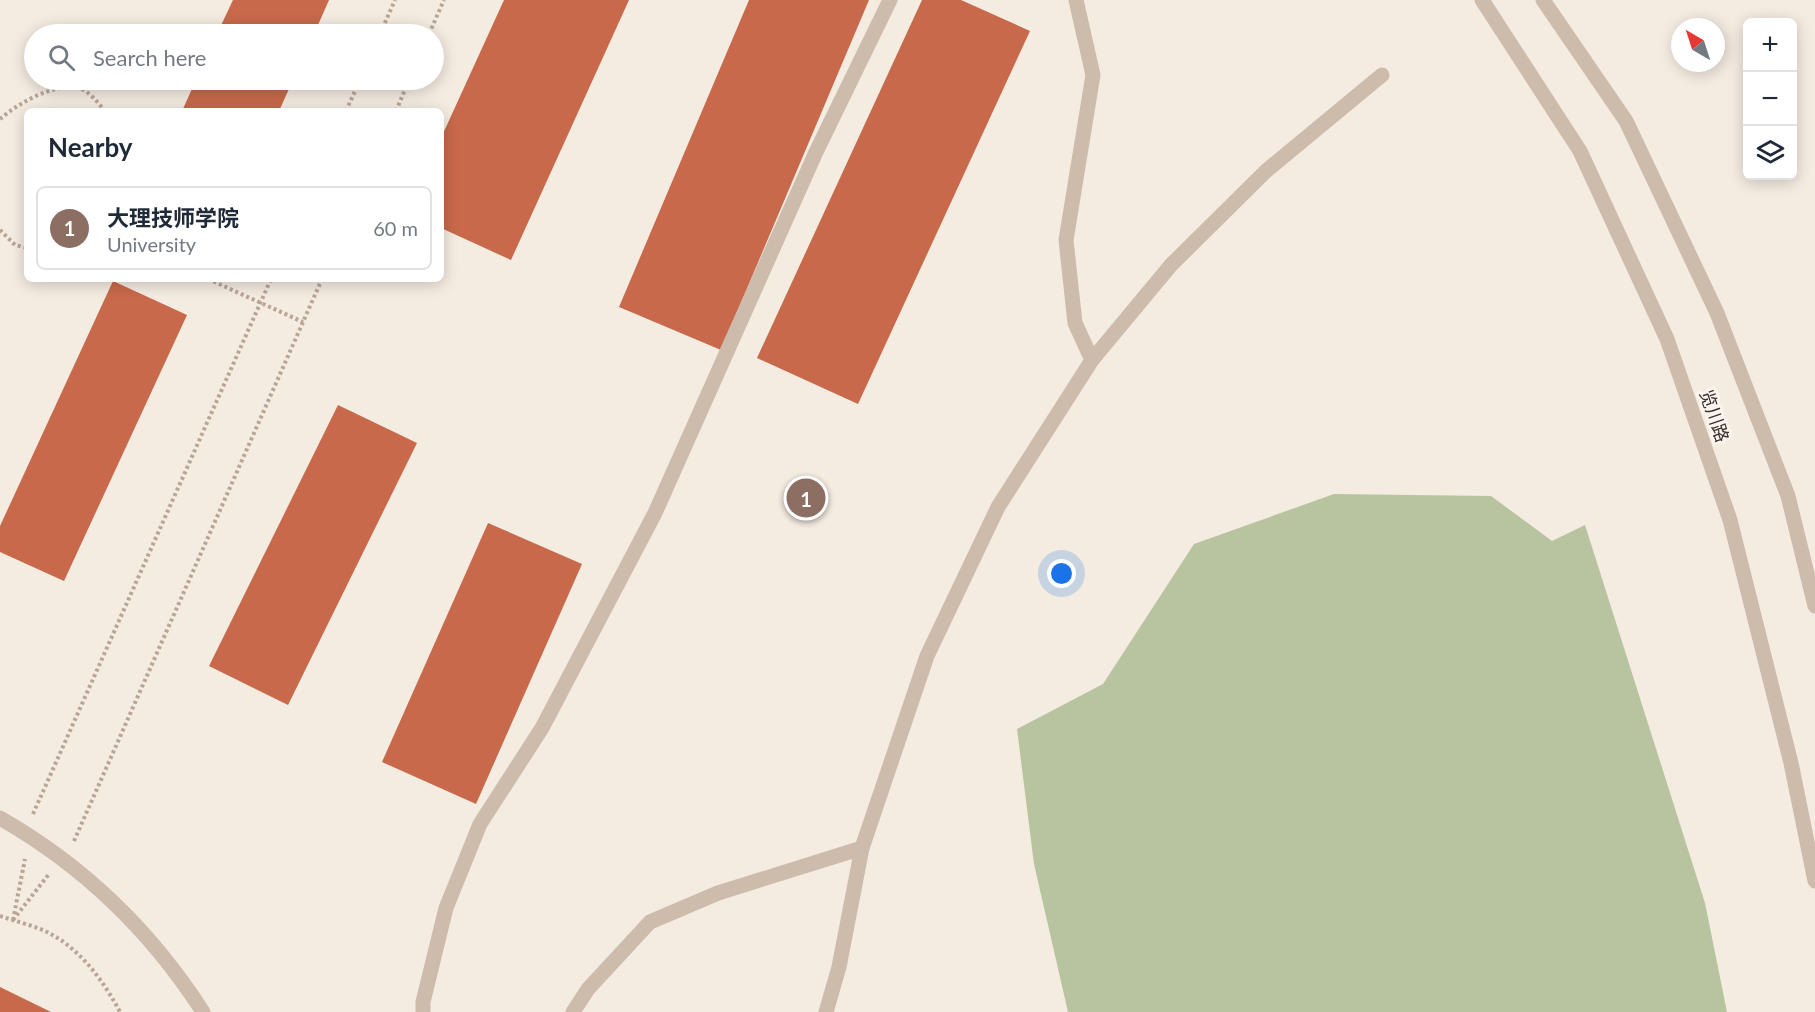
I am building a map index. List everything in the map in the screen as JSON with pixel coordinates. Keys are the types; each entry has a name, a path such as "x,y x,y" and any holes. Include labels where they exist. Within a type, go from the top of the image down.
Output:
{"street":[{"path":"423,1012 423,1002 446,908 480,824 542,728 655,513 816,152 890,0"},
{"path":"1076,0 1094,75 1066,240 1075,323 1092,360"},
{"name":"览川路","path":"1482,0 1580,151 1666,339 1730,520 1791,763 1815,882"},
{"path":"1543,0 1626,121 1717,313 1788,496 1815,606"},
{"path":"826,1012 839,967 862,848 927,656 998,507 1092,360 1171,266 1266,171 1382,75"},
{"path":"0,818 62,857 120,906 175,968 203,1012"},
{"path":"573,1012 588,989 650,921 718,893 862,848"}],"path":[{"path":"384,24 395,0"},
{"path":"433,24 444,0"},
{"path":"0,119 20,103 56,90"},
{"path":"82,90 93,97 102,108"},
{"path":"347,108 355,90"},
{"path":"397,108 405,90"},
{"path":"0,230 15,245 24,247"},
{"path":"214,282 303,322"},
{"path":"13,920 33,813 270,282"},
{"path":"13,920 74,841 321,282"},
{"path":"0,916 46,932 83,959 108,990 120,1012"}],"green space":[{"path":"1334,494 1491,496 1552,541 1585,525 1705,903 1727,1012 1068,1012 1034,864 1017,729 1103,684 1194,544"}],"building":[{"path":"233,0 329,0 318,24 222,24"},
{"path":"504,0 629,0 511,260 444,229 444,131"},
{"path":"749,0 869,0 721,350 619,307"},
{"path":"922,0 961,0 1030,31 858,404 757,358"},
{"path":"191,90 288,90 280,108 183,108"},
{"path":"113,282 187,315 64,581 0,552 0,526"},
{"path":"338,405 417,443 288,705 209,666"},
{"path":"488,523 582,564 476,804 382,762"},
{"path":"0,987 51,1012 0,1012"}],"place":[{"name":"大理技师学院","path":"806,498"}]}
